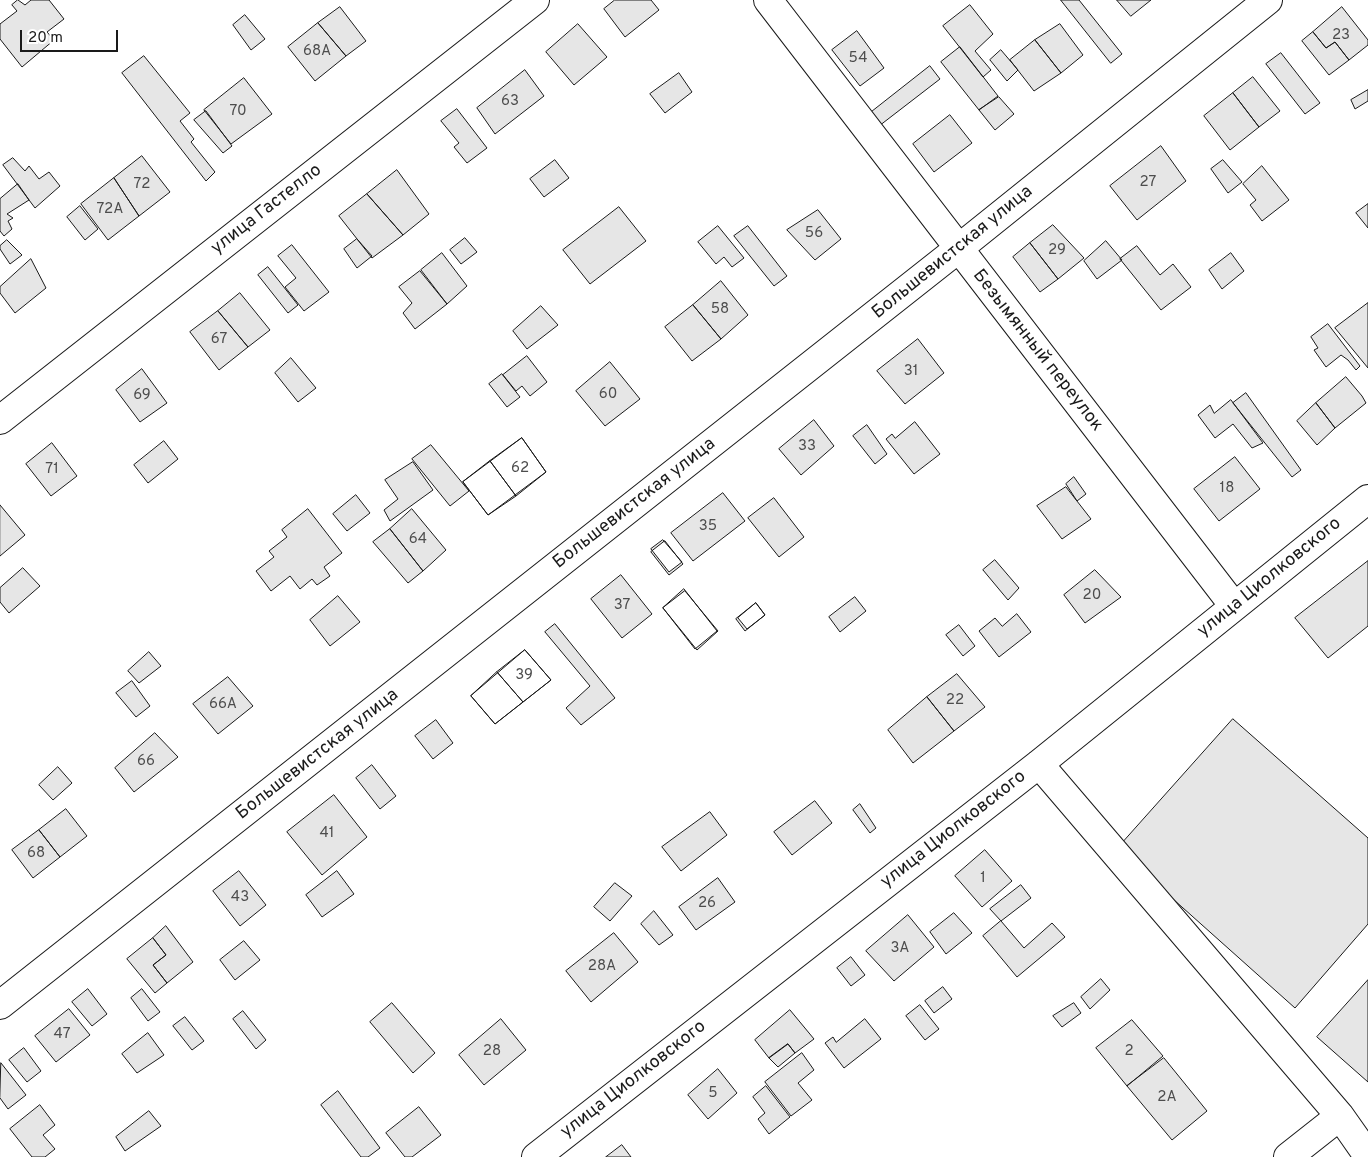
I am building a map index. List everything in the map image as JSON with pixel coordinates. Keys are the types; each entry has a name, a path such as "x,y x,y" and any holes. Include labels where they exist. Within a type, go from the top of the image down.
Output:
{"street":[{"name":"улица Гастелло","path":"0,420 535,0"},
{"name":"Безымянный переулок","path":"768,0 1234,606"},
{"name":"Большевистская улица","path":"0,1004 958,249 1268,0"},
{"name":"улица Циолковского","path":"536,1157 1039,764 1368,500"},
{"path":"1039,764 1340,1116 1368,1156"},
{"path":"1288,1157 1340,1116"}],"building":[{"path":"18,0 25,5 31,0 49,0 64,19 47,32 54,40 22,67 0,39 0,24 17,11 12,5"},
{"path":"615,0 651,0 659,10 625,37 604,9"},
{"path":"1061,0 1079,0 1122,54 1111,63"},
{"path":"1117,0 1151,0 1131,16"},
{"path":"970,5 993,34 975,51 991,70 983,77 943,26"},
{"path":"340,7 366,41 346,56 318,23"},
{"path":"1342,7 1368,40 1368,45 1349,60 1335,42 1326,48 1313,32"},
{"path":"245,15 265,39 251,50 233,25"},
{"path":"318,23 346,56 315,81 288,47"},
{"path":"578,24 607,57 574,85 546,52"},
{"path":"1060,24 1083,55 1061,73 1035,40"},
{"path":"857,31 884,68 860,86 832,50"},
{"path":"1313,32 1326,48 1335,42 1349,60 1329,75 1302,41"},
{"path":"1035,40 1061,73 1034,91 1010,60"},
{"path":"960,47 998,96 979,110 941,62"},
{"path":"1001,50 1018,70 1007,81 990,60"},
{"path":"1281,53 1320,103 1305,114 1266,64"},
{"path":"144,56 190,113 180,121 194,139 191,142 215,172 206,181 122,73"},
{"path":"930,66 940,79 879,126 869,114"},
{"path":"525,70 544,96 495,134 477,108"},
{"path":"679,73 692,92 665,113 650,94"},
{"path":"1253,77 1280,111 1259,127 1233,93"},
{"path":"244,78 272,114 231,144 204,110"},
{"path":"1368,90 1368,101 1355,109 1351,100"},
{"path":"1233,93 1259,127 1230,150 1204,116"},
{"path":"999,97 1014,114 995,130 979,110"},
{"path":"457,109 487,148 467,163 454,147 459,143 441,121"},
{"path":"206,111 232,146 223,153 194,120"},
{"path":"950,115 972,143 934,172 913,144"},
{"path":"1161,146 1186,181 1137,220 1110,186"},
{"path":"142,156 170,192 139,216 114,178"},
{"path":"13,158 25,171 29,166 39,179 49,172 60,186 35,208 3,165"},
{"path":"555,160 569,178 544,197 530,179"},
{"path":"1223,160 1242,182 1228,193 1211,169"},
{"path":"1262,166 1289,200 1262,221 1250,205 1256,200 1243,184"},
{"path":"397,170 429,214 403,235 367,194"},
{"path":"114,178 139,216 108,240 81,204"},
{"path":"18,184 29,200 7,214 13,218 8,221 12,229 4,236 0,231 0,199"},
{"path":"367,194 403,235 372,258 339,216"},
{"path":"1368,204 1368,228 1356,213"},
{"path":"80,206 98,229 85,240 67,217"},
{"path":"619,207 646,241 590,284 563,250"},
{"path":"818,210 841,239 815,260 787,230"},
{"path":"1053,225 1084,258 1058,279 1030,243"},
{"path":"718,226 744,258 732,267 724,257 716,264 698,242"},
{"path":"748,226 787,276 774,286 734,236"},
{"path":"465,238 477,252 461,264 450,250"},
{"path":"357,239 372,256 357,268 344,249"},
{"path":"7,240 22,255 10,264 0,249 0,246"},
{"path":"1106,241 1122,260 1097,279 1084,261"},
{"path":"1030,243 1058,279 1040,292 1013,257"},
{"path":"292,245 329,292 304,311 285,287 296,278 278,256"},
{"path":"1137,246 1160,275 1173,264 1191,287 1161,310 1120,259"},
{"path":"442,253 467,286 447,304 421,270"},
{"path":"1231,253 1244,271 1222,289 1209,270"},
{"path":"31,259 46,288 15,313 0,293 0,287"},
{"path":"268,267 298,305 288,313 258,275"},
{"path":"420,271 447,304 415,329 403,313 412,303 399,287"},
{"path":"721,281 748,315 721,339 693,305"},
{"path":"240,293 270,330 248,347 218,311"},
{"path":"1368,303 1368,368 1335,328"},
{"path":"693,305 721,339 692,361 665,327"},
{"path":"541,306 558,325 527,349 513,331"},
{"path":"218,311 248,347 219,370 190,332"},
{"path":"1328,324 1360,366 1356,370 1341,355 1326,367 1314,350 1318,348 1311,337"},
{"path":"918,339 944,373 905,404 877,371"},
{"path":"527,356 547,382 530,396 522,386 516,391 503,375"},
{"path":"291,358 316,388 298,402 275,373"},
{"path":"610,362 640,399 605,426 576,391"},
{"path":"142,369 167,403 140,422 116,390"},
{"path":"502,374 520,397 507,407 489,384"},
{"path":"1346,377 1366,403 1335,428 1316,403"},
{"path":"1246,393 1301,470 1292,477 1233,403"},
{"path":"1231,400 1263,443 1252,448 1233,424 1215,438 1198,415 1210,405 1214,413"},
{"path":"1316,403 1335,428 1317,445 1297,421"},
{"path":"814,420 834,446 801,475 779,449"},
{"path":"915,422 940,454 914,474 886,439 892,434 895,438"},
{"path":"867,425 887,454 875,464 853,436"},
{"path":"522,438 546,472 516,496 490,461"},
{"path":"522,438 546,472 488,515 463,482"},
{"path":"164,441 178,459 148,483 134,465"},
{"path":"52,443 77,476 51,496 26,464"},
{"path":"431,445 469,491 450,506 412,459"},
{"path":"1235,457 1260,489 1219,521 1194,489"},
{"path":"490,461 516,496 488,515 463,482"},
{"path":"413,462 433,490 390,521 384,510 398,499 385,480"},
{"path":"1074,477 1086,494 1077,501 1066,484"},
{"path":"1066,487 1091,519 1062,539 1037,506"},
{"path":"723,493 745,521 693,561 671,533"},
{"path":"356,495 370,513 347,531 333,514"},
{"path":"774,498 804,537 779,557 748,518"},
{"path":"0,505 25,535 0,556"},
{"path":"308,509 342,553 324,567 330,576 317,585 312,579 300,589 290,576 271,591 256,571 274,557 269,551 287,537 282,530"},
{"path":"412,509 446,550 423,571 390,529"},
{"path":"390,529 423,571 408,583 373,542"},
{"path":"663,540 682,562 669,572 651,549"},
{"path":"665,541 683,564 669,575 651,552"},
{"path":"995,560 1019,588 1008,600 983,570"},
{"path":"1368,561 1368,626 1328,658 1295,618"},
{"path":"23,568 40,586 9,613 0,602 0,588"},
{"path":"1095,570 1121,597 1085,623 1064,595"},
{"path":"621,575 652,614 622,638 591,599"},
{"path":"684,589 717,631 695,649 663,608"},
{"path":"685,591 718,631 697,650 663,608"},
{"path":"338,596 360,622 330,646 310,620"},
{"path":"855,597 866,611 840,632 829,617"},
{"path":"756,603 765,615 745,631 736,619"},
{"path":"756,603 765,615 747,629 738,618"},
{"path":"1017,614 1031,632 999,657 979,631 995,618 1002,626"},
{"path":"555,624 615,698 581,725 566,708 590,686 545,632"},
{"path":"959,625 975,646 963,656 946,635"},
{"path":"525,650 551,680 523,702 497,672"},
{"path":"525,650 551,680 495,724 471,696"},
{"path":"149,652 161,666 139,683 128,671"},
{"path":"497,672 523,702 495,724 471,696"},
{"path":"957,674 985,707 954,731 927,697"},
{"path":"228,677 253,706 218,734 193,704"},
{"path":"132,681 150,706 136,717 116,693"},
{"path":"927,697 954,731 913,763 888,730"},
{"path":"1233,719 1368,838 1368,924 1295,1008 1117,849"},
{"path":"436,720 453,743 433,759 415,736"},
{"path":"155,733 178,757 134,792 115,768"},
{"path":"372,765 396,796 380,809 356,778"},
{"path":"58,767 72,783 53,800 39,785"},
{"path":"334,795 367,837 322,875 287,832"},
{"path":"815,801 832,823 792,855 774,832"},
{"path":"860,804 876,828 870,833 853,810"},
{"path":"66,809 87,836 60,857 39,830"},
{"path":"710,812 727,835 681,871 662,847"},
{"path":"39,830 60,857 33,878 12,850"},
{"path":"985,850 1012,881 982,907 955,876"},
{"path":"239,871 266,905 240,926 213,891"},
{"path":"337,871 354,894 322,917 306,895"},
{"path":"718,878 735,902 696,930 679,907"},
{"path":"615,883 632,896 610,921 594,907"},
{"path":"1021,885 1031,898 1001,921 990,909"},
{"path":"654,911 673,935 659,945 641,924"},
{"path":"954,913 972,933 946,954 930,932"},
{"path":"908,915 934,947 894,981 866,951"},
{"path":"1001,921 1024,948 1052,923 1065,937 1017,977 983,936"},
{"path":"166,926 193,962 167,983 153,965 166,955 153,938"},
{"path":"614,933 638,962 591,1002 566,971"},
{"path":"153,938 166,955 153,965 167,983 155,993 127,959"},
{"path":"244,941 260,960 235,980 220,960"},
{"path":"851,957 865,975 851,986 837,968"},
{"path":"1101,979 1110,990 1090,1009 1081,997"},
{"path":"1368,980 1368,1082 1317,1037"},
{"path":"943,987 952,999 934,1013 925,1001"},
{"path":"88,989 107,1014 92,1026 72,1002"},
{"path":"142,989 160,1012 148,1021 131,998"},
{"path":"392,1003 435,1053 413,1073 370,1022"},
{"path":"1074,1003 1081,1013 1062,1027 1053,1016"},
{"path":"920,1005 939,1029 925,1040 906,1016"},
{"path":"69,1009 90,1035 56,1062 35,1036"},
{"path":"790,1010 814,1039 795,1053 788,1044 769,1058 755,1040"},
{"path":"243,1011 266,1040 256,1049 233,1019"},
{"path":"185,1017 204,1041 192,1050 173,1026"},
{"path":"501,1019 526,1050 484,1085 459,1055"},
{"path":"865,1019 881,1039 844,1068 825,1043 833,1037 836,1042"},
{"path":"1132,1020 1163,1056 1127,1086 1096,1048"},
{"path":"148,1033 164,1055 137,1073 122,1054"},
{"path":"788,1044 795,1053 778,1067 769,1058"},
{"path":"24,1048 41,1071 27,1082 9,1060"},
{"path":"802,1053 814,1070 798,1083 812,1100 791,1116 765,1082"},
{"path":"1164,1058 1207,1111 1172,1140 1127,1086"},
{"path":"1,1063 26,1095 8,1109 0,1098"},
{"path":"718,1069 737,1093 708,1119 688,1095"},
{"path":"766,1086 790,1117 769,1134 758,1119 765,1113 753,1097"},
{"path":"338,1091 380,1148 368,1157 361,1157 321,1105"},
{"path":"40,1105 55,1125 43,1135 55,1149 45,1157 32,1157 10,1129"},
{"path":"419,1107 441,1135 412,1157 405,1157 386,1133"},
{"path":"149,1111 161,1126 125,1151 116,1137"},
{"path":"622,1145 631,1157 606,1157"}]}
